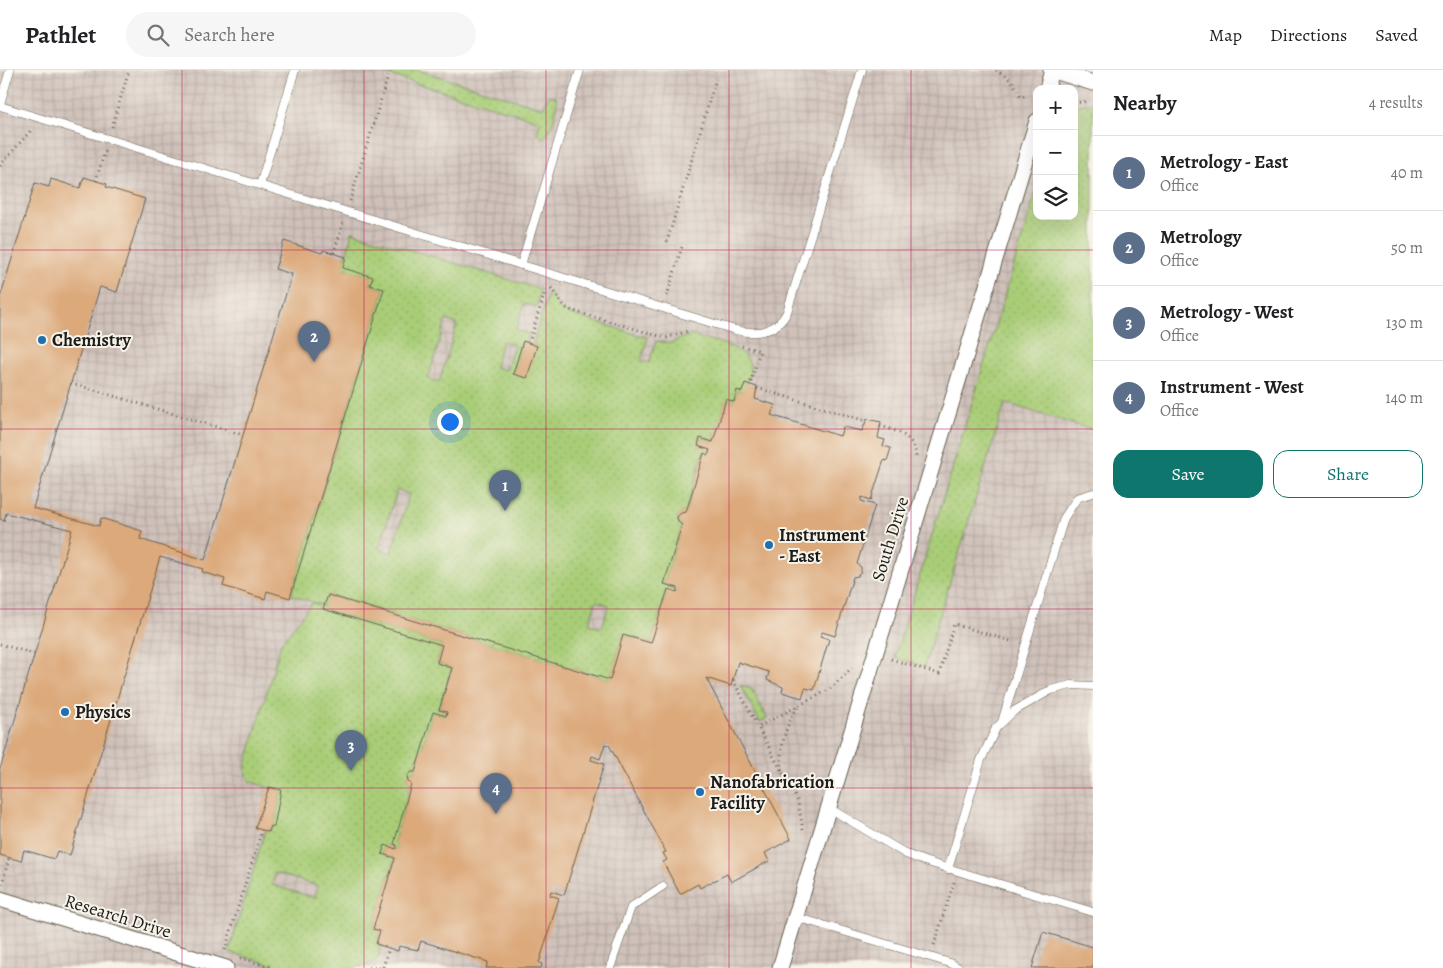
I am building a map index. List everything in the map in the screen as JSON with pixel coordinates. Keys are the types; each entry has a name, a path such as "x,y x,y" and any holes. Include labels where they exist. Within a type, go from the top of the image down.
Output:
{"street":[{"path":"1047,85 1052,70 1093,83"},
{"name":"South Drive","path":"780,968 1034,130"},
{"name":"Research Drive","path":"0,899 225,961"}],"lane":[{"path":"10,70 0,105 260,186 744,332 770,329 784,319 862,70"},
{"path":"260,186 295,70"},
{"path":"521,265 580,70"},
{"path":"948,869 985,748 1002,722 1066,511 1077,498 1093,494"},
{"path":"1002,722 1029,701 1051,690 1071,685 1093,686"},
{"path":"829,808 906,854 957,872 1093,912"},
{"path":"610,968 630,907 663,886"},
{"path":"796,917 930,957 959,968"}],"path":[{"path":"111,129 129,70"},
{"path":"350,201 390,70"},
{"path":"996,70 1008,77 1021,97 1027,95"},
{"path":"667,242 716,79"},
{"path":"1078,103 1093,101"},
{"path":"0,166 31,130 40,133"},
{"path":"95,150 105,151 114,155"},
{"path":"96,181 105,151"},
{"path":"334,222 343,223 352,228"},
{"path":"334,253 343,223"},
{"path":"663,308 682,246"},
{"path":"538,284 552,289 564,307 594,317 666,338 684,332 695,331"},
{"path":"529,344 547,286"},
{"path":"733,343 760,351 750,385"},
{"path":"71,383 243,435"},
{"path":"757,388 866,422"},
{"path":"880,426 899,432 909,439 916,453 916,466"},
{"path":"891,659 939,674 954,624 1025,646"},
{"path":"0,644 34,654"},
{"path":"758,727 838,683 856,661"},
{"path":"733,680 798,802 804,834"},
{"path":"782,773 781,756 784,743 792,718 802,703"},
{"path":"225,961 262,830"},
{"path":"0,889 9,858"},
{"path":"930,957 957,872"},
{"path":"369,968 384,968 389,948"}],"shaded area":[{"path":"0,70 1093,70 1093,968 0,968"}],"green space":[{"path":"373,70 418,70 543,108 549,95 556,97 555,113 548,132 542,138 537,133 540,121"},
{"path":"1093,103 1093,430 1005,403 924,667 895,657 1033,202 1033,220 1078,220 1078,105"},
{"path":"352,232 540,289 537,307 524,304 516,330 529,334 527,343 523,342 513,374 537,346 533,344 549,291 559,308 564,312 648,338 641,360 649,363 656,341 671,343 689,335 726,345 746,357 750,366 749,377 742,392 737,390 734,402 726,400 713,442 700,438 698,446 710,450 708,455 703,453 686,512 681,513 677,517 678,522 682,525 664,584 678,588 677,592 668,589 651,643 623,635 610,680 328,595 325,606 291,595 384,289 370,285 372,277 343,268","holes":["446,320 457,324 439,382 428,379","502,341 514,345 506,370 495,367","397,490 409,494 391,553 379,549","596,601 609,605 602,628 589,624"]},
{"path":"312,603 324,607 324,609 442,645 437,663 452,668 439,709 447,712 446,716 433,712 415,772 411,772 407,776 408,782 411,784 394,843 397,845 396,849 385,845 382,854 395,858 373,929 380,931 376,944 381,946 379,954 381,955 373,963 354,968 282,968 229,952 265,831 269,832 271,826 274,826 281,790 249,781 245,770 281,643","holes":["275,873 318,886 315,898 272,885"]},
{"path":"740,685 752,689 767,718 760,722"}],"building":[{"path":"84,177 107,184 106,187 145,199 117,292 100,287 33,508 99,526 101,518 142,531 140,539 205,560 292,274 275,269 284,241 322,253 323,250 346,257 343,268 373,277 370,285 384,289 290,598 267,591 265,599 223,586 225,579 202,572 203,569 160,557 70,855 57,851 54,859 24,850 21,861 0,855 0,769 72,530 6,513 4,521 0,519 0,298 35,183 49,187 51,179 80,188"},
{"path":"523,341 537,346 527,378 513,374"},
{"path":"745,383 757,387 755,399 775,405 771,415 840,436 843,427 862,431 867,419 881,422 878,438 885,440 883,446 891,448 887,461 884,460 871,500 862,497 861,501 875,505 857,564 861,567 861,572 858,576 853,577 835,636 822,632 820,636 829,639 814,690 805,688 802,698 782,692 783,687 767,680 769,672 738,662 731,686 706,678 791,839 765,853 769,861 731,882 727,874 700,888 698,884 680,894 663,862 667,860 663,853 666,852 609,745 605,744 600,759 592,756 591,760 604,764 564,895 551,891 550,895 559,898 539,963 542,964 541,968 486,968 488,962 421,941 418,950 399,946 398,951 376,944 380,931 373,929 395,858 382,854 385,845 396,849 397,845 394,844 411,784 408,782 407,776 411,772 415,772 433,712 446,716 447,712 439,710 452,668 437,663 442,645 323,609 328,595 610,680 623,635 651,643 668,589 677,592 678,588 664,584 682,525 678,522 677,517 681,513 686,512 704,453 708,455 710,450 698,446 700,438 713,442 726,399 734,402 737,390 742,392"},
{"path":"269,787 281,790 274,827 271,826 269,832 255,828"},
{"path":"1043,932 1093,947 1093,968 1032,968"}],"place":[{"name":"Chemistry","path":"42,340"},
{"name":"Metrology","path":"314,362"},
{"name":"Metrology - East","path":"505,511"},
{"name":"Instrument - East","path":"769,545"},
{"name":"Physics","path":"65,712"},
{"name":"Metrology - West","path":"351,771"},
{"name":"Nanofabrication Facility","path":"700,792"},
{"name":"Instrument - West","path":"496,814"}]}
